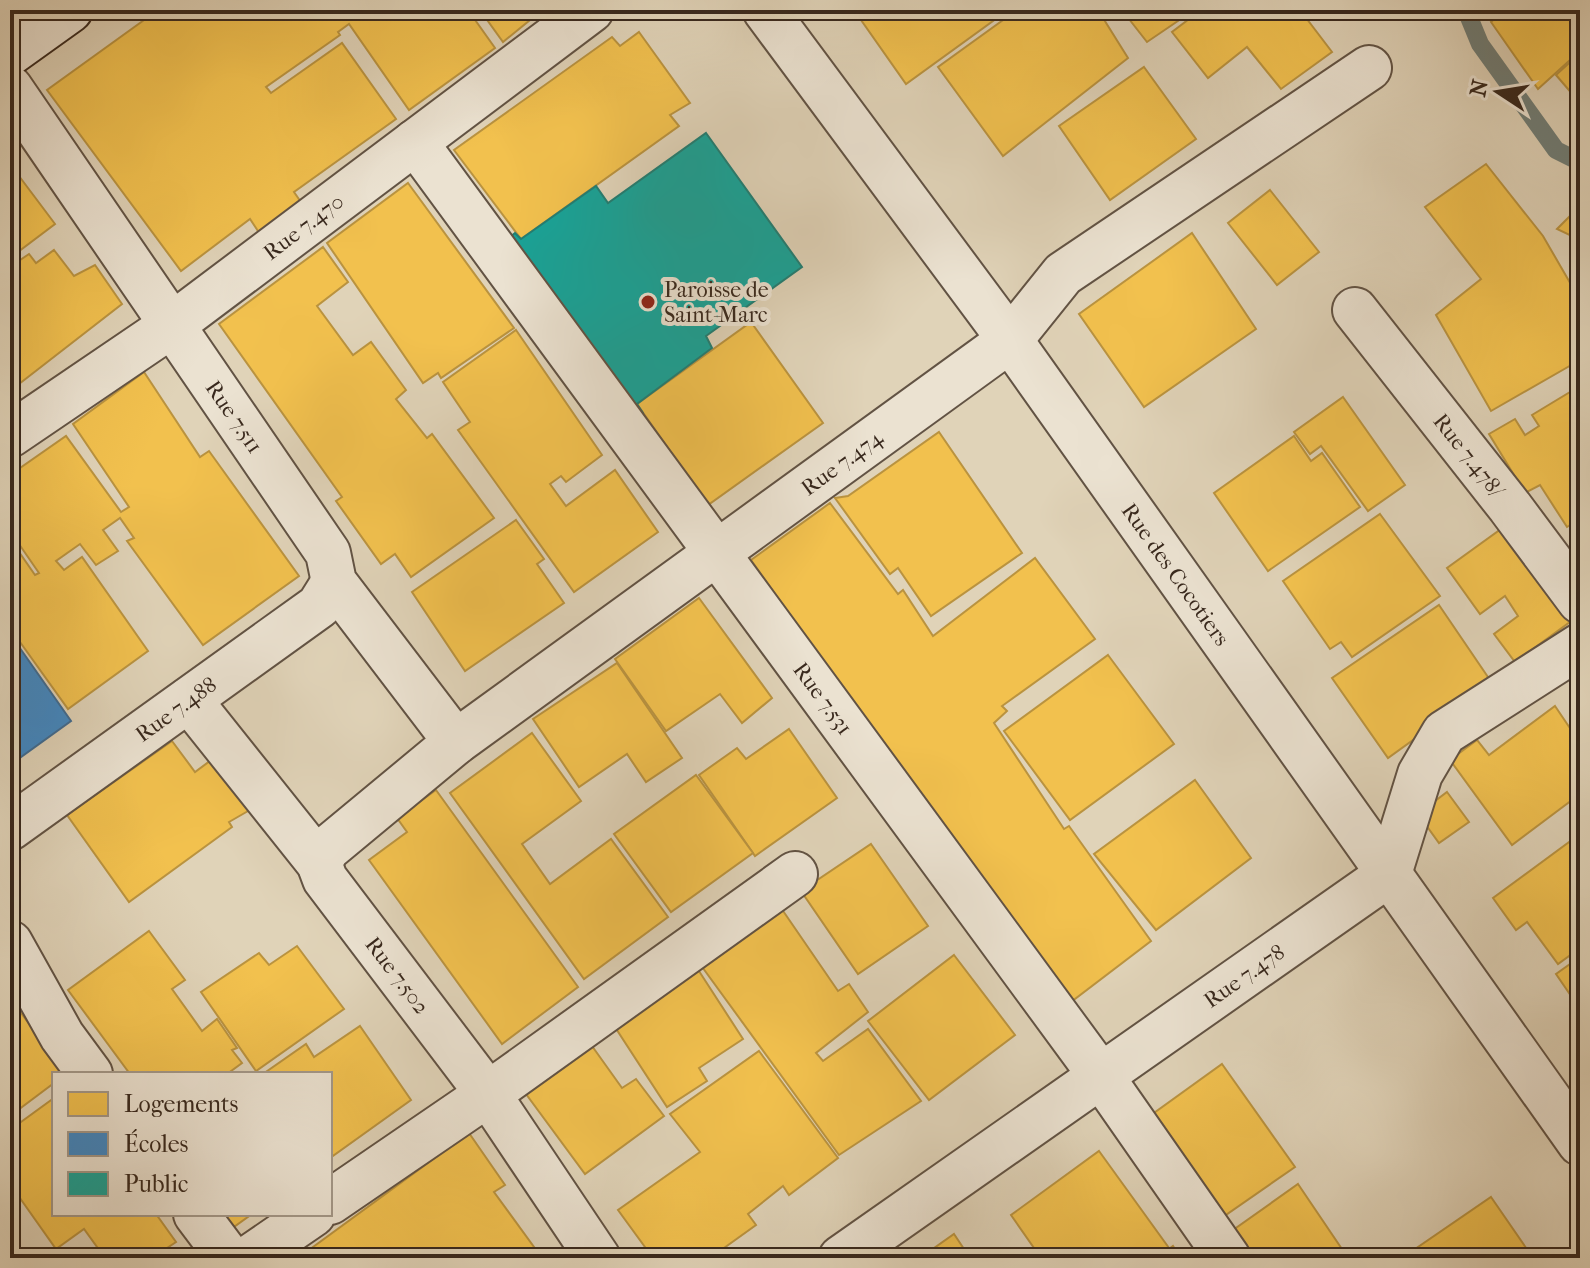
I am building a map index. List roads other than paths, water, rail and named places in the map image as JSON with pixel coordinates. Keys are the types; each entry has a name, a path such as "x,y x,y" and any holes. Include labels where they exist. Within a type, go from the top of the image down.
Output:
{"street":[{"path":"10,53 70,10"},
{"name":"Rue 7.470","path":"10,435 172,325 591,10"},
{"name":"Rue des Cocotiers","path":"765,10 1010,340 1580,1143"},
{"name":"Rue 7.474","path":"319,863 327,849 456,742 1010,340 1063,274 1369,68"},
{"name":"Rue 7.511","path":"10,88 328,553 334,582 456,742"},
{"name":"Rue 7.531","path":"415,142 1101,1076 1228,1258"},
{"name":"Rue 7.478/","path":"1355,310 1580,601"},
{"name":"Rue 7.488","path":"10,828 319,606 334,582"},
{"path":"1389,874 1420,774 1444,733 1580,646"},
{"name":"Rue 7.502","path":"189,700 319,863 325,879 488,1094 598,1258"},
{"path":"332,1201 488,1094 795,874"},
{"name":"Rue 7.478","path":"841,1258 1389,874"},
{"path":"10,943 62,1036 89,1072"},
{"path":"198,1216 229,1258"},
{"path":"249,1258 310,1216"}],"waterway":[{"path":"1466,10 1480,44 1556,150 1580,162"}],"place":[{"name":"Paroisse de Saint-Marc","path":"648,302"}]}
